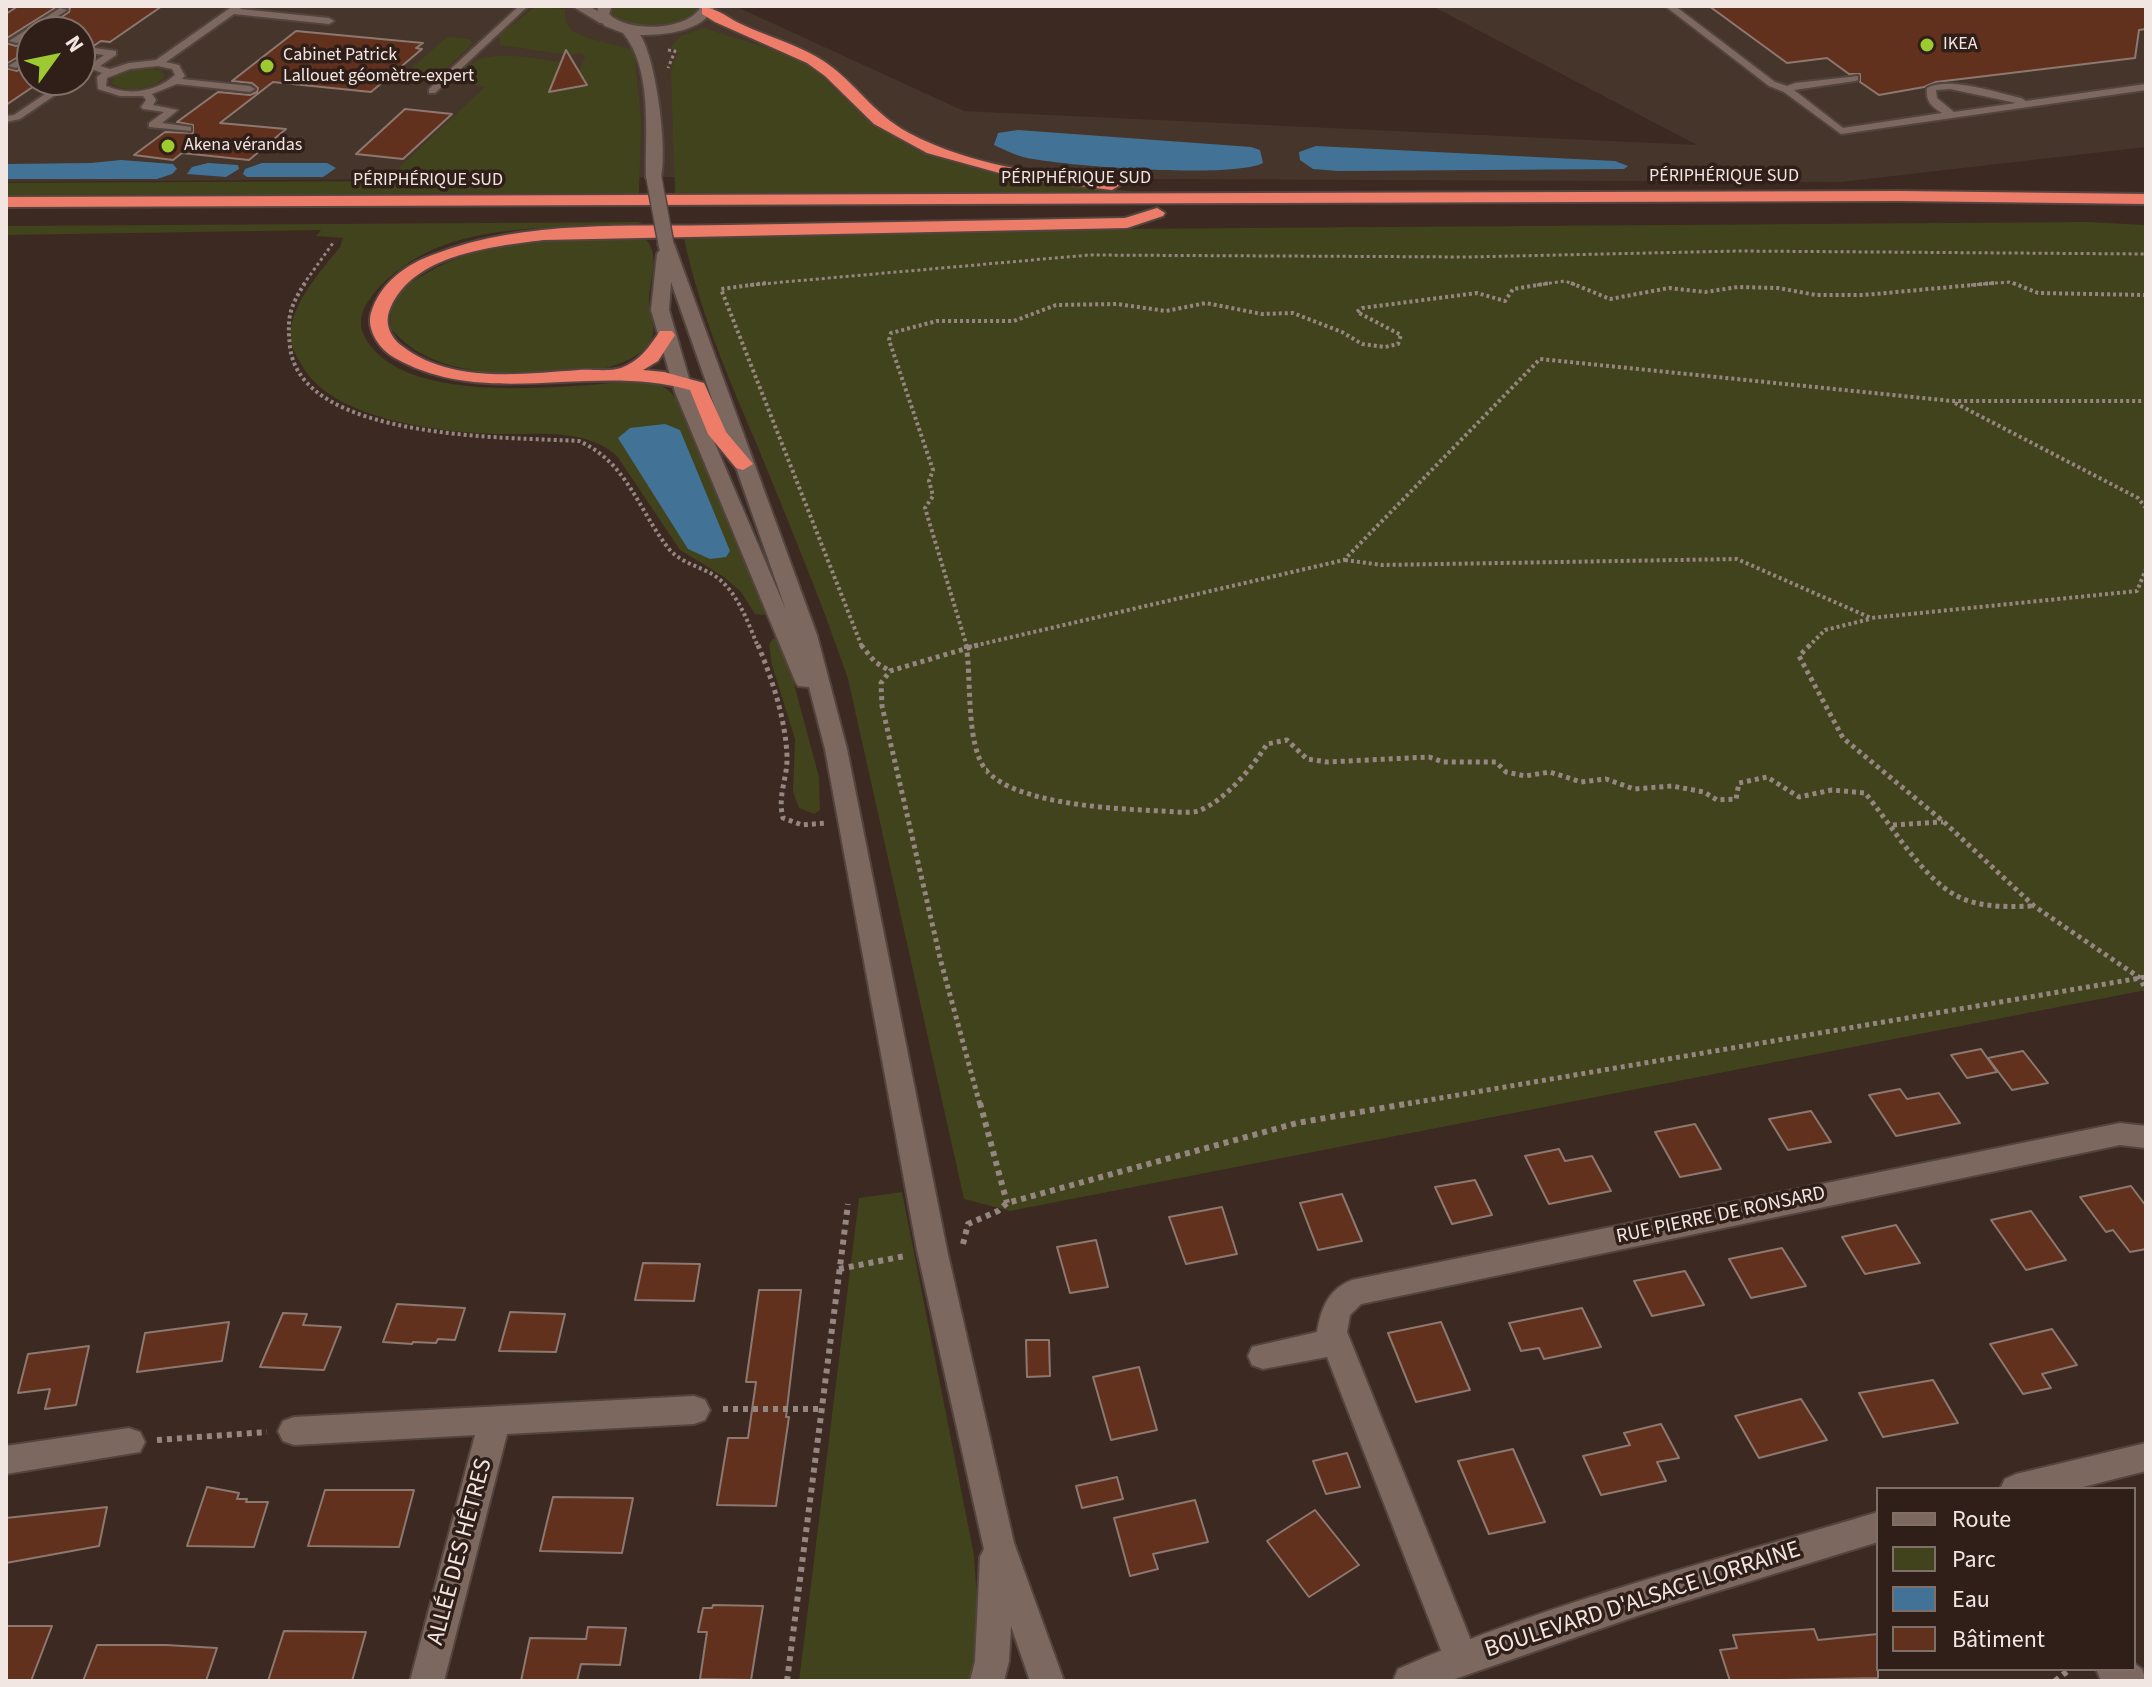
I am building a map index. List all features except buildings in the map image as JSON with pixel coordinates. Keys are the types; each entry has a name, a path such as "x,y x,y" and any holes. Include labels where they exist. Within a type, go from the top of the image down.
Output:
{"highway":[{"path":"708,8 745,33 814,61 877,120 948,155 1028,175 1088,183 1302,198"},
{"name":"PÉRIPHÉRIQUE SUD","path":"6,202 1929,196 2146,199"},
{"path":"743,464 717,434 698,387 680,379 623,374 513,378 435,369 408,359 390,345 380,330 379,311 393,288 426,265 466,249 525,237 589,232 1127,223 1157,213"},
{"name":"PÉRIPHÉRIQUE SUD","path":"6,217 2146,213"},
{"path":"623,374 652,357 666,335"}],"main road":[{"path":"579,6 605,13 627,29 641,48 648,78 654,178 666,244 806,635 836,749 932,1250 998,1543 1047,1681"},
{"path":"648,78 671,35 702,18 708,8"},
{"path":"627,29 652,31 686,25"},
{"path":"666,244 660,310 680,379 740,530 836,749"},
{"name":"RUE PIERRE DE RONSARD","path":"1335,1342 1332,1332 1336,1310 1352,1293 2120,1134 2146,1137"},
{"path":"1263,1356 1335,1342 1461,1658"},
{"path":"294,1431 694,1410"},
{"name":"ALLÉE DES HÊTRES","path":"427,1681 494,1422"},
{"path":"6,1460 129,1442"},
{"path":"2024,1487 2146,1457"},
{"name":"BOULEVARD D'ALSACE LORRAINE","path":"1410,1681 1461,1658 1643,1598 1876,1528"},
{"path":"987,1681 992,1661 998,1543"}],"lane":[{"path":"432,91 524,6"},
{"path":"1669,6 1772,84 1787,90 1841,131 2146,87"},
{"path":"158,63 236,8 329,21"},
{"path":"10,41 63,10"},
{"path":"96,51 113,53 96,64"},
{"path":"175,81 180,71 168,64 158,63 132,65 110,72 100,83 108,91 145,92 175,81 250,89"},
{"path":"96,68 110,72"},
{"path":"1787,90 1795,86 1855,78"},
{"path":"1952,115 1934,103 1930,95 1932,88 1950,86 2034,103"},
{"path":"145,92 151,100 146,107 173,110 153,125 187,129"},
{"path":"6,119 17,117 48,96"}],"path":[{"path":"333,243 305,284 287,320 286,344 305,384 336,405 402,427 453,435 579,441 595,446 613,463 669,551 724,583 755,634 767,668 787,755 777,800 783,818 802,825 849,821"},
{"path":"890,671 875,662 862,646 721,289 1089,255 1468,257 1739,251 2146,254"},
{"path":"2034,906 2008,907 1957,896 1939,883 1865,793 1854,790 1819,792 1799,797 1767,777 1739,783 1736,799 1727,802 1704,792 1672,786 1634,789 1606,779 1581,782 1550,772 1525,776 1506,772 1496,762 1479,760 1470,763 1443,762 1429,757 1327,762 1307,759 1287,740 1267,744 1255,763 1213,803 1195,812 1093,808 1012,789 986,770 975,743 967,647 925,508 933,496 929,481 933,470 889,340 891,333 937,321 1014,321 1056,305 1117,304 1166,311 1206,303 1262,314 1293,313 1342,332 1362,344 1385,347 1398,344 1401,335 1357,312 1362,308 1477,293 1505,301 1513,289 1565,281 1610,299 1669,288 1705,292 1738,287 1778,288 1816,295 1864,295 2009,282 2038,293 2146,295"},
{"path":"1344,560 1540,359 1952,401 2146,401"},
{"path":"1952,401 2138,498 2146,508"},
{"path":"1007,1203 941,962 882,706 881,683 890,671 967,647 1344,560 1382,565 1737,559 1871,618"},
{"path":"2145,573 2137,591 1871,618 1825,630 1799,656 1843,738 1944,822 2034,906 2143,977 2146,990"},
{"path":"1893,825 1944,822"},
{"path":"963,1244 968,1224 998,1211 1007,1203 1297,1123 2143,977"},
{"path":"787,1681 848,1204"},
{"path":"839,1269 917,1253"},
{"path":"694,1410 822,1409"},
{"path":"129,1442 294,1431"}],"shaded area":[{"path":"6,6 735,6 964,111 1697,145 1432,6 2146,6 2146,147 1841,182 673,177 6,182"}],"green space":[{"path":"614,6 699,6 700,9 683,22 647,27 615,19 611,14"},
{"path":"535,7 565,9 565,21 572,31 634,50 641,120 639,193 6,195 6,183 385,181 485,87 454,81 474,61 487,57 517,56 561,62 559,69 581,68 585,56 580,53 569,55 500,45 499,35"},
{"path":"704,28 809,64 872,125 941,158 1035,180 1136,192 675,193 671,75 679,52 670,48 680,36"},
{"path":"447,37 469,39 473,43 444,70 429,75 407,76 406,73"},
{"path":"137,69 160,70 165,76 154,85 139,89 124,89 111,83 115,76"},
{"path":"642,222 623,226 496,232 452,242 413,260 385,281 363,312 363,333 383,358 407,372 436,381 468,386 534,388 639,381 666,388 684,412 768,612 764,615 755,614 741,592 724,577 680,550 617,456 604,447 590,440 559,434 472,433 419,426 364,411 319,386 294,352 291,329 299,303 340,247 343,238 316,236 321,230 6,235 6,226"},
{"path":"2089,222 2146,225 2146,990 1010,1211 964,1199 848,679 715,343 684,238 1106,229"},
{"path":"643,236 654,258 649,305 654,328 647,346 631,359 579,373 516,375 486,372 460,368 418,352 390,328 392,306 398,294 406,286 450,261 503,245 531,241"},
{"path":"773,638 779,641 786,654 819,777 820,810 814,814 799,808 793,792 795,739 772,665 769,645"},
{"path":"902,1192 974,1555 981,1661 976,1681 799,1681 859,1198"}],"water":[{"path":"1018,130 1251,147 1260,150 1263,163 1245,168 1183,171 1107,167 1023,157 994,145 998,133"},
{"path":"1316,146 1615,161 1628,166 1624,169 1338,171 1313,169 1300,160 1299,152"},
{"path":"121,160 173,164 177,169 157,179 6,179 8,164"},
{"path":"208,163 238,165 239,169 226,177 187,174 192,167"},
{"path":"262,163 327,163 336,168 323,177 247,177 243,174 245,169"},
{"path":"665,424 680,430 730,551 726,557 710,559 688,549 618,438 630,428"}],"place":[{"name":"IKEA","path":"1927,45"},
{"name":"Cabinet Patrick Lallouet géomètre-expert","path":"267,66"},
{"name":"Akena vérandas","path":"168,146"}]}
